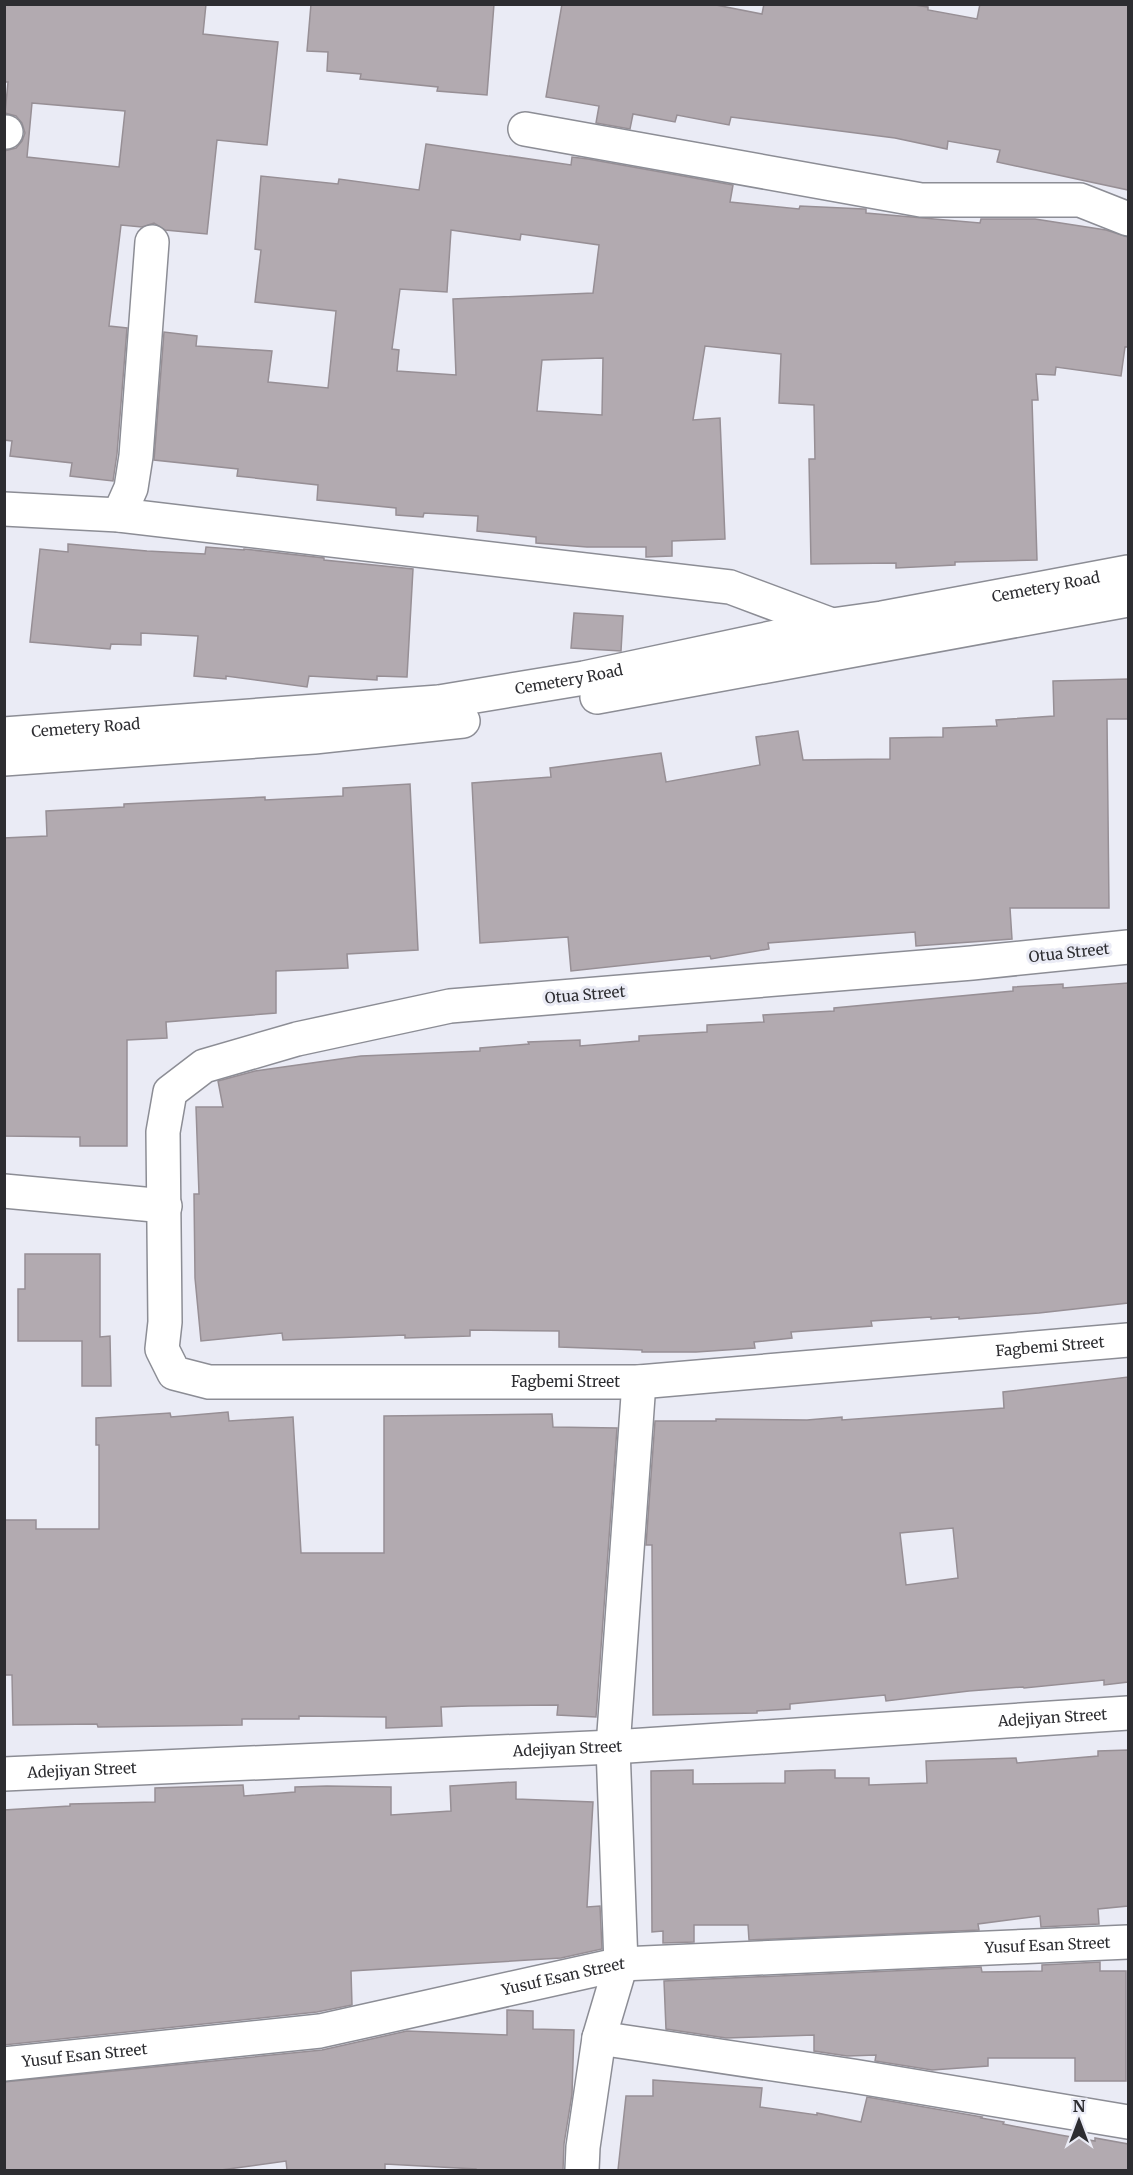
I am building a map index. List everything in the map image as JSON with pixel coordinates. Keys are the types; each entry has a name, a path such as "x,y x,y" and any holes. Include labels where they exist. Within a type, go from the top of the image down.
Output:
{"street":[{"path":"525,129 921,201 1080,201 1128,219"},
{"path":"119,514 131,488 136,456 152,242"},
{"path":"4,509 119,514 730,587 832,625"},
{"name":"Cemetery Road","path":"4,759 314,737 447,724 782,664 1065,597 1128,572"},
{"name":"Cemetery Road","path":"4,734 439,702 584,678 832,625 1065,597 1128,600"},
{"name":"Otua Street","path":"165,1206 164,1132 170,1092 204,1066 297,1039 450,1006 960,964 1128,947"},
{"path":"4,1191 165,1206"},
{"name":"Fagbemi Street","path":"165,1206 165,1322 162,1349 174,1373 209,1382 639,1382 1128,1340"},
{"path":"582,2170 583,2147 599,2038 621,1964 613,1747 639,1382"},
{"name":"Adejiyan Street","path":"4,1774 613,1747 1128,1713"},
{"name":"Yusuf Esan Street","path":"4,2064 320,2031 621,1964 1128,1942"},
{"path":"599,2038 853,2076 1128,2122"}],"building":[{"path":"4,4 206,4 203,34 278,42 267,145 217,140 207,234 165,230 154,223 142,227 121,225 109,326 127,328 113,481 70,476 72,463 10,456 12,441 4,440 4,151 16,148 25,133 22,123 16,116 5,113 8,82 4,82","holes":["32,103 125,111 119,167 27,157"]},
{"path":"311,4 494,4 487,95 437,91 438,87 360,79 361,74 327,71 328,52 307,51"},
{"path":"562,4 711,4 762,14 764,4 908,4 977,19 980,4 1128,4 1128,190 997,162 1000,150 948,141 947,149 895,138 731,117 729,125 677,115 675,122 633,114 630,129 596,123 599,106 546,97"},
{"path":"426,144 571,165 572,157 588,159 733,185 730,202 799,209 800,206 866,209 866,213 980,223 981,219 1035,219 1106,230 1128,237 1128,347 1125,347 1121,376 1056,367 1055,375 1036,374 1038,400 1032,400 1037,560 955,562 955,565 896,568 896,563 811,564 809,459 815,459 814,405 779,403 781,354 705,346 693,420 720,418 725,539 672,541 672,556 646,557 646,547 587,547 536,543 536,537 477,531 478,516 424,513 423,517 396,515 396,508 317,500 318,485 237,476 238,469 154,460 164,332 197,336 196,346 272,351 268,382 328,388 336,311 255,302 261,250 255,249 261,176 338,184 339,179 419,190","holes":["451,230 520,240 521,234 599,245 593,293 453,299 456,375 397,371 399,350 392,349 400,289 447,292","603,358 602,415 537,411 542,360"]},
{"path":"68,544 205,554 206,547 244,549 413,569 407,677 377,676 377,680 309,676 307,687 226,676 226,679 194,676 198,636 141,633 141,645 111,644 110,649 30,642 40,549 68,552"},
{"path":"574,613 623,616 621,651 571,648"},
{"path":"1128,679 1128,719 1107,719 1109,908 1010,908 1012,939 916,946 915,932 768,943 769,949 711,959 710,956 571,971 568,937 480,943 472,783 551,777 550,768 661,753 666,782 760,765 756,737 798,731 803,760 890,759 890,738 943,737 943,728 997,726 996,720 1054,716 1053,681"},
{"path":"410,784 418,950 347,954 348,968 276,971 276,1013 166,1022 167,1038 127,1040 127,1146 80,1146 80,1137 4,1136 4,838 47,836 46,811 124,807 124,804 265,797 265,800 343,796 343,788"},
{"path":"1128,983 1128,1303 959,1319 959,1317 931,1319 931,1317 871,1321 872,1326 791,1332 792,1338 754,1342 755,1348 696,1352 642,1352 642,1350 559,1347 559,1331 470,1330 470,1336 405,1338 405,1335 283,1340 282,1333 201,1341 195,1278 194,1194 199,1194 196,1107 223,1107 218,1081 255,1071 361,1056 480,1051 480,1048 529,1044 528,1042 580,1040 580,1046 639,1041 639,1036 707,1032 707,1025 764,1022 763,1015 834,1011 834,1008 1013,991 1013,987 1063,984 1063,988"},
{"path":"25,1254 100,1254 100,1337 110,1336 111,1386 82,1386 82,1341 18,1341 18,1289 25,1289"},
{"path":"1128,1377 1128,1682 1104,1685 1104,1680 969,1691 886,1701 885,1695 790,1704 790,1709 757,1711 757,1713 653,1715 652,1545 646,1545 655,1421 807,1420 842,1417 842,1420 1004,1408 1003,1392","holes":["953,1528 958,1578 906,1585 900,1533"]},
{"path":"228,1412 229,1421 293,1417 301,1553 384,1553 384,1416 552,1414 553,1427 617,1428 596,1717 557,1715 558,1705 469,1706 441,1707 442,1726 386,1728 386,1717 299,1716 299,1719 242,1719 242,1725 98,1727 97,1724 13,1725 12,1675 4,1675 4,1520 36,1520 36,1529 99,1529 99,1445 96,1445 96,1418 170,1413 171,1417"},
{"path":"1128,1750 1128,1906 1098,1909 1099,1924 1041,1927 1040,1916 978,1924 979,1930 749,1940 748,1925 694,1925 694,1942 663,1943 663,1931 652,1932 651,1771 693,1770 693,1784 785,1783 785,1771 821,1770 835,1770 835,1778 869,1778 869,1785 927,1783 926,1761 1016,1758 1017,1763 1098,1756 1098,1751"},
{"path":"516,1782 516,1799 593,1802 587,1907 600,1906 602,1949 561,1958 351,1971 352,2005 317,2012 4,2045 4,1810 70,1806 70,1804 155,1802 155,1788 243,1785 244,1796 295,1792 295,1787 327,1786 391,1787 391,1815 451,1811 450,1786"},
{"path":"1100,1962 1100,1971 1126,1971 1126,2081 1075,2081 1075,2058 988,2058 988,2066 932,2070 875,2061 876,2055 847,2056 814,2051 814,2035 726,2038 666,2029 664,1981 981,1967 982,1972 1042,1971 1042,1965"},
{"path":"507,2010 533,2011 533,2029 574,2030 572,2094 564,2144 563,2170 476,2170 385,2164 385,2170 287,2170 286,2161 221,2170 4,2170 4,2082 322,2050 407,2031 507,2035"},
{"path":"653,2080 762,2088 760,2107 817,2115 817,2113 861,2122 867,2097 982,2117 1004,2122 1003,2124 1060,2135 1128,2144 1128,2170 618,2170 626,2096 653,2096"}]}
